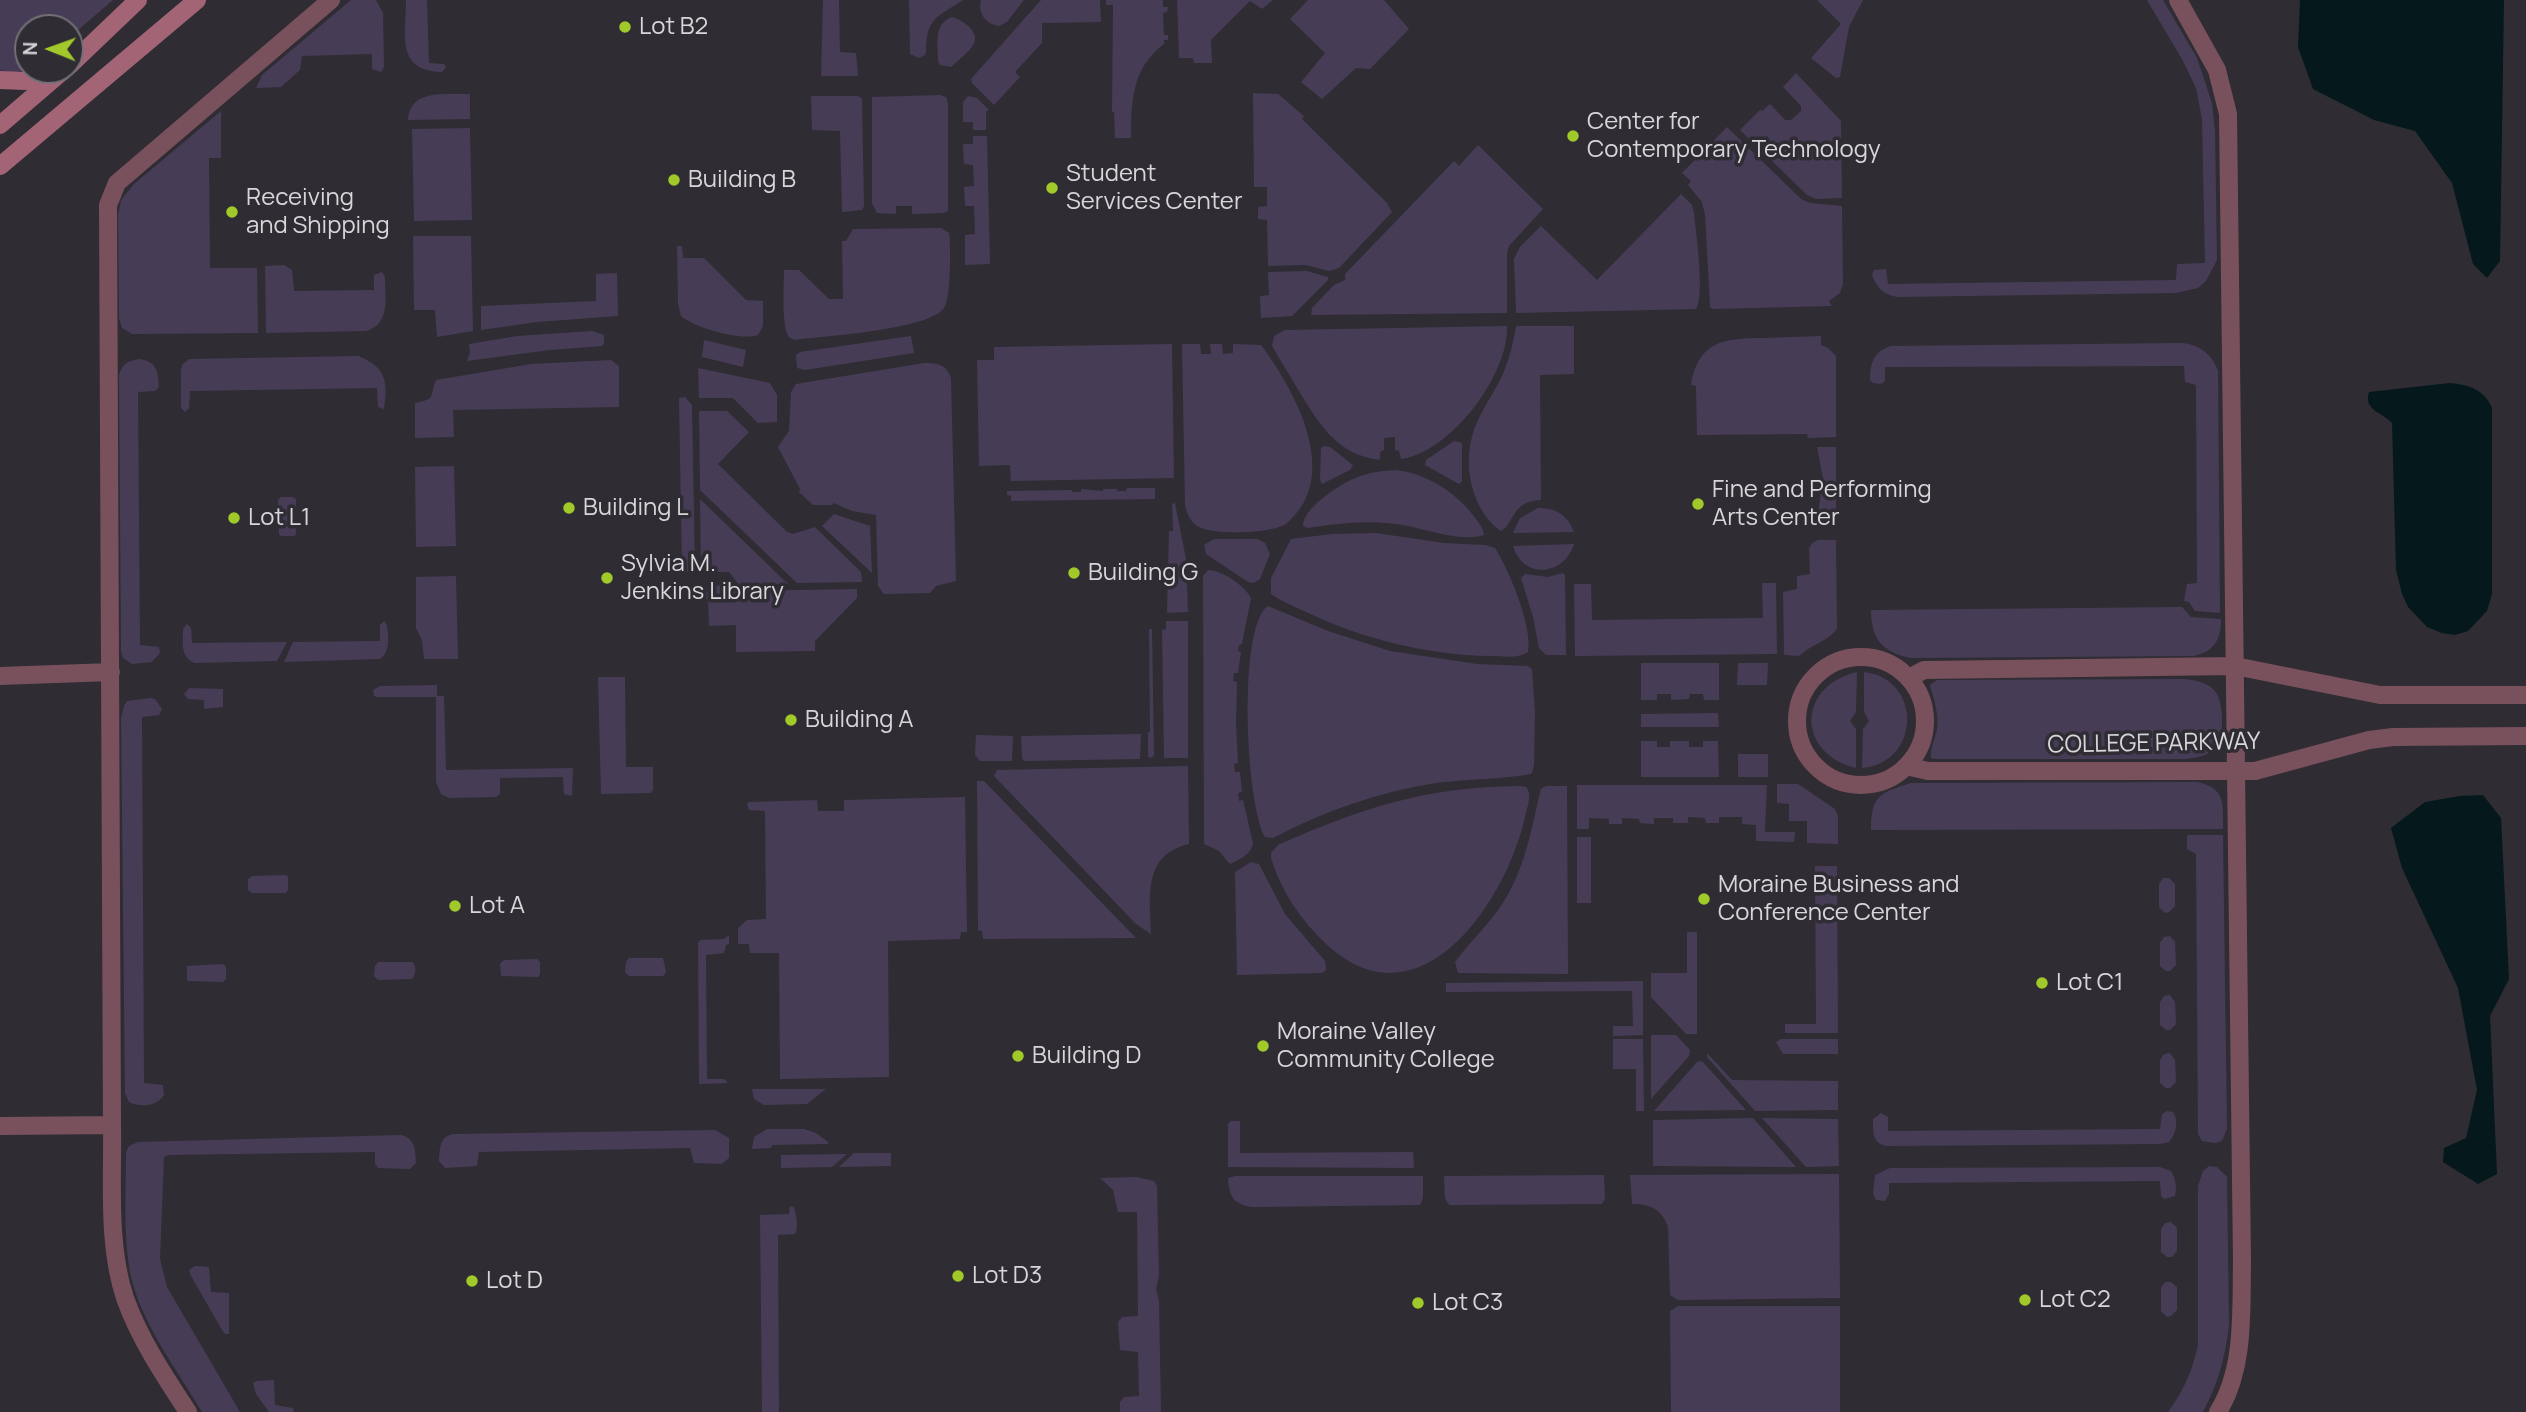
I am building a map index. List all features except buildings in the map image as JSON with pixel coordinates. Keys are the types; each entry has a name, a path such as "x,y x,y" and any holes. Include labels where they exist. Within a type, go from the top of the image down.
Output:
{"street":[{"path":"0,166 197,0"},
{"path":"188,1412 143,1336 125,1298 116,1259 112,1125 108,205 117,183 331,0"},
{"path":"2178,0 2217,70 2228,114 2238,772 2241,1330 2235,1366 2218,1412"},
{"path":"84,50 137,2"},
{"path":"0,124 47,84"},
{"path":"1863,656 1880,659 1895,666 1909,678 1919,694 1924,713 1924,732 1917,751 1906,766 1878,783 1860,785 1844,783 1827,776 1811,761 1800,742 1796,720 1800,698 1811,679 1828,665 1849,657 1863,656"},
{"path":"1909,678 1924,670 2235,666 2380,695 2526,695"},
{"path":"0,676 111,672"},
{"name":"COLLEGE PARKWAY","path":"1906,766 1928,771 2238,772 2255,771 2369,740 2393,737 2526,736"},
{"path":"0,1126 112,1125"}],"shaded area":[{"path":"0,0 113,0 84,25 84,14 14,14 14,72 0,70"},
{"path":"351,0 376,0 383,13 384,67 381,72 372,69 372,54 302,56 300,70 281,87 256,88 262,75"},
{"path":"406,0 427,0 429,63 444,64 446,67 442,72 427,70 410,58 405,37"},
{"path":"823,0 839,0 840,52 856,53 858,76 821,76"},
{"path":"909,0 963,0 935,19 928,32 925,55 919,58 910,54"},
{"path":"981,0 1024,0 1007,22 999,26 984,17 980,9"},
{"path":"1041,0 1100,0 1101,22 1042,23 1042,43 1015,72 1020,77 994,105 971,79"},
{"path":"1106,0 1163,0 1163,7 1168,7 1167,12 1163,13 1164,35 1168,35 1168,40 1164,40 1164,44 1153,53 1139,75 1133,98 1131,138 1115,138 1112,112 1113,5 1106,5"},
{"path":"1177,0 1273,0 1262,9 1250,1 1211,40 1212,63 1194,63 1193,58 1179,58"},
{"path":"1308,0 1384,0 1409,29 1370,69 1356,68 1322,99 1301,82 1325,53 1290,19"},
{"path":"1817,0 1863,0 1849,27 1840,77 1836,78 1811,58 1841,24"},
{"path":"2147,0 2163,0 2197,58 2212,103 2215,131 2217,260 2206,281 2198,288 2176,293 1897,297 1881,290 1872,275 1874,270 1886,269 1888,284 2176,280 2177,264 2205,263 2202,119 2196,88"},
{"path":"2300,0 2504,0 2500,261 2487,278 2473,264 2452,183 2415,131 2374,120 2313,89 2298,47"},
{"path":"952,17 968,26 975,37 967,53 951,67 940,65 937,41 942,24"},
{"path":"1796,73 1841,121 1842,198 1816,199 1807,195 1740,130 1770,104 1785,120 1791,120 1801,111 1801,106 1783,87"},
{"path":"1253,93 1278,94 1304,116 1302,119 1387,203 1392,212 1339,268 1329,271 1306,265 1268,266 1267,220 1258,219 1258,207 1267,206 1267,187 1254,187"},
{"path":"440,94 470,94 470,119 408,120 410,110 422,98"},
{"path":"811,96 858,96 862,99 862,210 842,212 840,131 812,130"},
{"path":"968,96 977,98 989,110 986,112 986,130 973,130 973,122 963,122 963,102"},
{"path":"872,97 946,97 948,103 948,211 912,214 912,206 896,206 896,214 877,213 872,203"},
{"path":"221,111 221,158 209,158 210,268 257,268 258,333 132,334 122,328 119,318 118,215 121,200 134,184"},
{"path":"1727,127 1801,199 1810,203 1842,206 1843,284 1840,293 1829,301 1832,306 1710,307 1705,215 1702,202 1688,185 1691,181 1682,173"},
{"path":"470,128 472,220 414,221 412,129"},
{"path":"973,136 987,136 990,264 965,265 965,235 975,234 974,206 965,206 964,187 974,186 973,165 964,164 963,144 973,144"},
{"path":"1478,145 1543,209 1509,246 1507,313 1311,315 1312,308 1334,285 1345,280 1345,274 1454,161 1459,166"},
{"path":"1681,194 1692,205 1694,213 1700,278 1696,309 1516,313 1514,259 1520,247 1541,226 1597,280"},
{"path":"941,228 949,233 949,283 944,308 935,315 878,330 799,340 790,338 787,334 784,317 784,270 799,270 829,299 843,299 842,241 846,241 853,229"},
{"path":"413,236 471,236 473,331 437,337 435,310 414,310"},
{"path":"677,246 682,246 683,258 704,258 746,300 763,301 763,326 758,335 741,336 718,332 681,316 678,304"},
{"path":"284,265 292,270 294,291 374,290 374,275 382,272 385,277 386,301 380,322 366,331 266,333 265,266"},
{"path":"1307,271 1328,277 1328,280 1292,316 1261,318 1260,296 1269,295 1268,272"},
{"path":"617,273 618,316 537,322 481,330 481,306 596,301 596,274"},
{"path":"1507,326 1505,346 1498,367 1473,409 1439,443 1420,454 1401,459 1399,451 1395,450 1395,437 1384,438 1384,450 1380,452 1380,460 1365,457 1340,444 1313,413 1272,346 1274,336 1285,330"},
{"path":"1516,326 1574,326 1574,374 1540,375 1541,500 1524,504 1501,531 1483,513 1477,501 1469,462 1477,422 1506,366"},
{"path":"592,331 604,335 602,346 467,361 469,344 517,336"},
{"path":"911,336 914,353 805,370 797,368 796,355 800,352"},
{"path":"1821,336 1821,345 1836,356 1836,437 1808,438 1807,434 1697,435 1696,386 1691,385 1700,359 1707,350 1726,341 1738,339"},
{"path":"704,340 746,350 743,367 702,357"},
{"path":"2183,343 2205,352 2218,371 2220,613 2195,611 2189,602 2184,601 2187,584 2197,583 2196,385 2185,382 2184,366 1885,367 1885,381 1881,384 1870,380 1874,358 1891,346"},
{"path":"1172,344 1174,478 1011,481 1010,465 979,466 977,360 994,360 994,347"},
{"path":"1182,344 1200,344 1201,354 1211,354 1210,344 1222,344 1223,354 1233,353 1233,344 1261,345 1287,385 1307,433 1312,458 1311,482 1303,504 1287,523 1280,527 1257,531 1206,530 1193,523 1189,517 1185,505"},
{"path":"358,356 374,365 383,376 386,390 384,409 378,407 377,388 190,391 189,408 185,412 181,408 181,370 182,365 189,359"},
{"path":"140,359 150,362 156,368 159,387 155,391 138,392 140,645 159,647 160,653 152,662 132,664 123,658 121,651 119,375 126,363"},
{"path":"611,360 619,366 619,407 453,410 454,437 415,438 415,403 429,398 436,380 531,364"},
{"path":"924,363 940,365 951,378 956,581 936,586 930,593 884,594 878,586 876,515 852,511 834,503 813,505 799,492 800,489 778,447 789,431 791,392 796,384"},
{"path":"698,368 770,383 777,395 777,422 758,423 733,398 699,398"},
{"path":"2450,383 2475,389 2485,396 2492,408 2492,594 2487,611 2468,631 2455,635 2427,627 2408,607 2402,594 2396,570 2392,423 2371,407 2368,398 2369,392"},
{"path":"685,397 692,405 695,571 682,572 679,398"},
{"path":"699,411 727,411 749,432 718,464 787,532 793,534 815,527 861,572 862,582 797,583 700,490"},
{"path":"1454,441 1462,443 1462,481 1459,484 1425,465 1426,460"},
{"path":"1330,447 1353,465 1350,470 1322,484 1321,448"},
{"path":"1817,447 1836,447 1836,514 1818,514 1823,478"},
{"path":"454,466 456,546 416,547 415,467"},
{"path":"1396,470 1418,475 1448,491 1473,515 1484,535 1452,536 1374,522 1308,528 1303,526 1309,511 1343,484 1367,474"},
{"path":"1127,488 1155,488 1155,499 1011,501 1011,496 1007,495 1007,491 1126,491"},
{"path":"281,497 296,499 294,536 279,534 278,500"},
{"path":"700,499 788,584 739,585 729,572 701,572"},
{"path":"1175,503 1186,559 1188,612 1167,613 1169,531 1173,531 1172,504"},
{"path":"1538,508 1560,513 1574,532 1513,533 1520,518"},
{"path":"834,514 870,526 872,573 822,526"},
{"path":"1376,533 1495,548 1513,584 1523,614 1529,641 1528,652 1510,657 1467,655 1395,644 1326,621 1271,594 1271,578 1291,539 1332,534"},
{"path":"1214,539 1257,539 1265,543 1270,554 1260,579 1254,583 1248,582 1206,554 1204,545"},
{"path":"1818,540 1836,540 1837,628 1830,636 1799,656 1784,655 1783,592 1797,589 1797,576 1810,574 1809,549 1812,543"},
{"path":"1574,544 1562,563 1544,570 1525,565 1513,546"},
{"path":"1208,570 1232,580 1251,598 1242,644 1239,645 1238,651 1241,652 1238,673 1234,673 1233,681 1237,682 1238,763 1234,764 1235,772 1240,772 1242,792 1238,793 1239,801 1243,800 1253,843 1247,854 1230,864 1219,851 1204,844 1203,576"},
{"path":"1563,573 1566,655 1546,655 1539,648 1521,578 1525,574 1548,577"},
{"path":"456,576 458,659 424,659 422,640 416,628 416,577"},
{"path":"1762,583 1776,583 1777,654 1575,656 1574,584 1591,584 1592,620 1763,618"},
{"path":"732,585 737,591 857,589 857,598 815,641 815,651 736,652 736,625 709,626 708,599 701,598 701,591 708,591 708,586"},
{"path":"1268,606 1328,631 1390,651 1477,664 1528,666 1532,669 1535,713 1532,773 1436,783 1373,797 1312,819 1273,838 1265,837 1258,819 1249,756 1248,680 1258,620"},
{"path":"2182,607 2191,617 2221,619 2220,633 2215,644 2200,654 1911,658 1893,652 1880,643 1873,629 1871,610"},
{"path":"384,621 387,625 388,643 384,656 380,659 284,662 293,642 380,641 380,625"},
{"path":"1166,621 1188,621 1188,758 1164,758 1162,630 1166,629"},
{"path":"187,624 191,628 192,643 287,642 277,661 194,663 186,657 183,648 183,629"},
{"path":"1149,629 1152,629 1152,758 1148,757"},
{"path":"1641,663 1719,663 1719,700 1704,700 1703,694 1690,694 1689,699 1671,700 1671,694 1657,694 1657,700 1641,700"},
{"path":"1738,663 1768,663 1767,685 1737,685"},
{"path":"1857,672 1856,712 1850,721 1856,729 1856,768 1836,760 1822,749 1814,735 1812,720 1814,705 1823,691 1837,680"},
{"path":"1864,672 1883,678 1897,689 1905,704 1907,721 1904,737 1896,752 1881,763 1862,768 1863,729 1869,721 1864,712"},
{"path":"598,677 625,677 626,767 653,767 651,793 601,794"},
{"path":"2184,679 2208,685 2217,693 2221,707 2222,727 2219,743 2203,756 2184,759 1931,758 1937,724 1930,685 1937,680"},
{"path":"437,685 437,696 444,696 446,770 573,768 572,796 564,794 563,777 500,778 500,794 496,797 449,798 441,794 436,782 436,697 377,697 374,696 373,690 380,686"},
{"path":"189,688 223,689 223,707 204,709 204,700 188,699 184,694"},
{"path":"155,699 162,709 159,715 142,717 144,1083 163,1085 164,1095 153,1104 144,1105 129,1102 125,1093 121,718 127,701"},
{"path":"1718,713 1719,727 1641,727 1641,714"},
{"path":"1141,734 1140,759 1024,761 1022,758 1021,736"},
{"path":"976,735 1013,736 1012,761 980,761 975,755"},
{"path":"1641,741 1657,741 1657,747 1670,747 1670,741 1689,741 1689,747 1703,747 1703,741 1718,741 1719,777 1641,777"},
{"path":"1738,754 1768,754 1768,777 1738,777"},
{"path":"1188,766 1189,844 1163,857 1156,868 1150,892 1151,934 1136,924 994,776 997,770"},
{"path":"977,781 984,781 1136,938 983,939 982,931 978,930"},
{"path":"2197,782 2213,788 2221,798 2223,829 1871,830 1873,810 1879,798 1884,793 1911,783"},
{"path":"1777,784 1798,784 1835,809 1838,816 1838,844 1807,843 1807,821 1789,821 1789,804 1777,803"},
{"path":"1577,785 1767,785 1765,832 1795,832 1794,842 1756,841 1756,825 1742,824 1742,817 1719,817 1719,823 1706,823 1705,818 1688,817 1688,823 1673,823 1673,818 1654,818 1654,824 1640,823 1639,819 1622,818 1622,824 1609,824 1609,819 1589,818 1589,829 1577,829"},
{"path":"1521,786 1528,790 1528,805 1515,850 1499,885 1478,918 1453,945 1425,965 1393,973 1360,967 1325,943 1292,904 1271,858 1271,853 1278,845 1367,810 1455,790"},
{"path":"1546,786 1567,786 1568,974 1458,973 1455,962 1494,915 1513,885 1528,845 1541,789"},
{"path":"2483,795 2501,818 2509,979 2490,1016 2497,1174 2478,1184 2443,1162 2444,1148 2466,1138 2477,1090 2458,988 2402,868 2391,828 2425,802"},
{"path":"965,797 967,932 961,932 960,939 888,941 889,1077 780,1079 779,953 750,953 749,944 738,944 738,928 747,920 766,919 765,811 749,810 747,804 817,800 818,811 844,811 844,800"},
{"path":"2187,835 2223,835 2227,1129 2222,1141 2215,1143 2202,1141 2198,1134 2196,854 2187,849"},
{"path":"1577,837 1591,837 1591,903 1577,903"},
{"path":"1251,862 1259,864 1285,914 1325,961 1326,970 1322,973 1237,975 1235,872"},
{"path":"1815,866 1837,866 1838,1033 1785,1033 1785,1024 1816,1024"},
{"path":"252,876 288,876 286,893 252,893 248,890 248,879"},
{"path":"2163,878 2169,878 2175,884 2175,906 2165,913 2159,907 2159,884"},
{"path":"1687,932 1697,932 1697,1034 1686,1034 1651,997 1651,973 1687,973"},
{"path":"729,935 729,944 726,945 724,953 706,955 707,1079 724,1079 728,1083 699,1084 698,943 700,940 724,939"},
{"path":"2170,936 2175,942 2176,965 2166,971 2160,966 2160,943 2164,937"},
{"path":"629,958 663,958 666,972 663,976 629,976 625,972"},
{"path":"537,959 540,962 538,977 501,976 500,964 504,960"},
{"path":"378,962 412,962 414,975 412,979 378,980 374,976"},
{"path":"223,964 226,967 226,979 223,982 187,981 187,966"},
{"path":"1643,981 1643,1035 1613,1036 1613,1026 1633,1026 1632,991 1446,992 1446,983"},
{"path":"2170,995 2175,1002 2176,1024 2166,1030 2160,1025 2160,1002 2164,996"},
{"path":"1651,1035 1676,1035 1690,1050 1689,1056 1651,1099"},
{"path":"1613,1039 1643,1039 1644,1111 1636,1111 1636,1069 1613,1069"},
{"path":"1781,1039 1838,1039 1838,1054 1783,1054 1776,1042"},
{"path":"1707,1053 1732,1080 1838,1081 1838,1110 1755,1111 1707,1057"},
{"path":"2170,1053 2175,1060 2176,1082 2166,1088 2160,1083 2160,1060 2164,1054"},
{"path":"1702,1061 1746,1110 1654,1111 1697,1062"},
{"path":"752,1089 826,1089 807,1104 764,1105 754,1099"},
{"path":"2173,1112 2176,1127 2169,1142 2160,1144 1887,1146 1878,1143 1873,1128 1873,1119 1881,1113 1888,1117 1888,1131 2160,1129 2162,1114"},
{"path":"1753,1118 1796,1167 1653,1166 1653,1120"},
{"path":"1762,1118 1838,1119 1839,1166 1806,1167"},
{"path":"1231,1121 1240,1121 1240,1153 1413,1152 1414,1168 1228,1167 1228,1124"},
{"path":"767,1129 804,1129 816,1133 828,1144 772,1145 771,1148 752,1149 754,1137"},
{"path":"715,1130 729,1138 729,1158 722,1164 694,1163 690,1148 479,1152 477,1166 445,1168 439,1161 443,1141 453,1134"},
{"path":"401,1135 410,1139 414,1146 416,1163 410,1169 378,1168 375,1164 375,1152 164,1157 160,1259 167,1287 240,1412 202,1412 150,1327 135,1291 130,1272 126,1227 126,1152 129,1146 138,1142"},
{"path":"854,1153 891,1153 891,1166 839,1167"},
{"path":"847,1154 832,1167 781,1168 781,1155"},
{"path":"2209,1166 2217,1167 2227,1177 2227,1338 2217,1381 2203,1412 2168,1412 2187,1380 2198,1344 2198,1186 2203,1171"},
{"path":"2160,1167 2173,1174 2175,1196 2164,1199 2161,1196 2160,1181 1889,1183 1889,1194 1885,1201 1876,1200 1873,1193 1875,1175 1890,1168"},
{"path":"1839,1174 1840,1298 1678,1300 1670,1295 1668,1227 1659,1212 1644,1205 1632,1204 1630,1175"},
{"path":"1604,1175 1605,1198 1602,1204 1449,1205 1445,1198 1444,1176"},
{"path":"1423,1176 1423,1198 1420,1205 1252,1207 1240,1204 1233,1198 1228,1178"},
{"path":"1136,1177 1154,1181 1157,1186 1159,1276 1156,1289 1159,1301 1161,1412 1120,1412 1120,1402 1124,1397 1139,1396 1138,1352 1120,1350 1118,1322 1122,1317 1138,1316 1137,1212 1118,1212 1113,1190 1100,1178"},
{"path":"790,1206 794,1207 796,1217 795,1234 778,1235 779,1412 762,1412 760,1215 789,1214"},
{"path":"2171,1222 2177,1228 2177,1251 2172,1257 2167,1257 2161,1252 2161,1229 2165,1223"},
{"path":"195,1266 209,1267 211,1292 229,1293 229,1334 222,1330 191,1276 189,1270"},
{"path":"2165,1282 2171,1282 2177,1287 2177,1310 2167,1317 2161,1311 2161,1288"},
{"path":"1678,1306 1840,1306 1840,1412 1671,1412 1670,1311"},
{"path":"274,1380 275,1405 293,1408 294,1412 269,1412 256,1394 253,1383"}],"place":[{"name":"Lot B2","path":"625,27"},
{"name":"Center for Contemporary Technology","path":"1573,136"},
{"name":"Building B","path":"674,180"},
{"name":"Student Services Center","path":"1052,188"},
{"name":"Receiving and Shipping","path":"232,212"},
{"name":"Fine and Performing Arts Center","path":"1698,504"},
{"name":"Building L","path":"569,508"},
{"name":"Lot L1","path":"234,518"},
{"name":"Building G","path":"1074,573"},
{"name":"Sylvia M. Jenkins Library","path":"607,578"},
{"name":"Building A","path":"791,720"},
{"name":"Moraine Business and Conference Center","path":"1704,899"},
{"name":"Lot A","path":"455,906"},
{"name":"Lot C1","path":"2042,983"},
{"name":"Moraine Valley Community College","path":"1263,1046"},
{"name":"Building D","path":"1018,1056"},
{"name":"Lot D3","path":"958,1276"},
{"name":"Lot D","path":"472,1281"},
{"name":"Lot C2","path":"2025,1300"},
{"name":"Lot C3","path":"1418,1303"}]}
